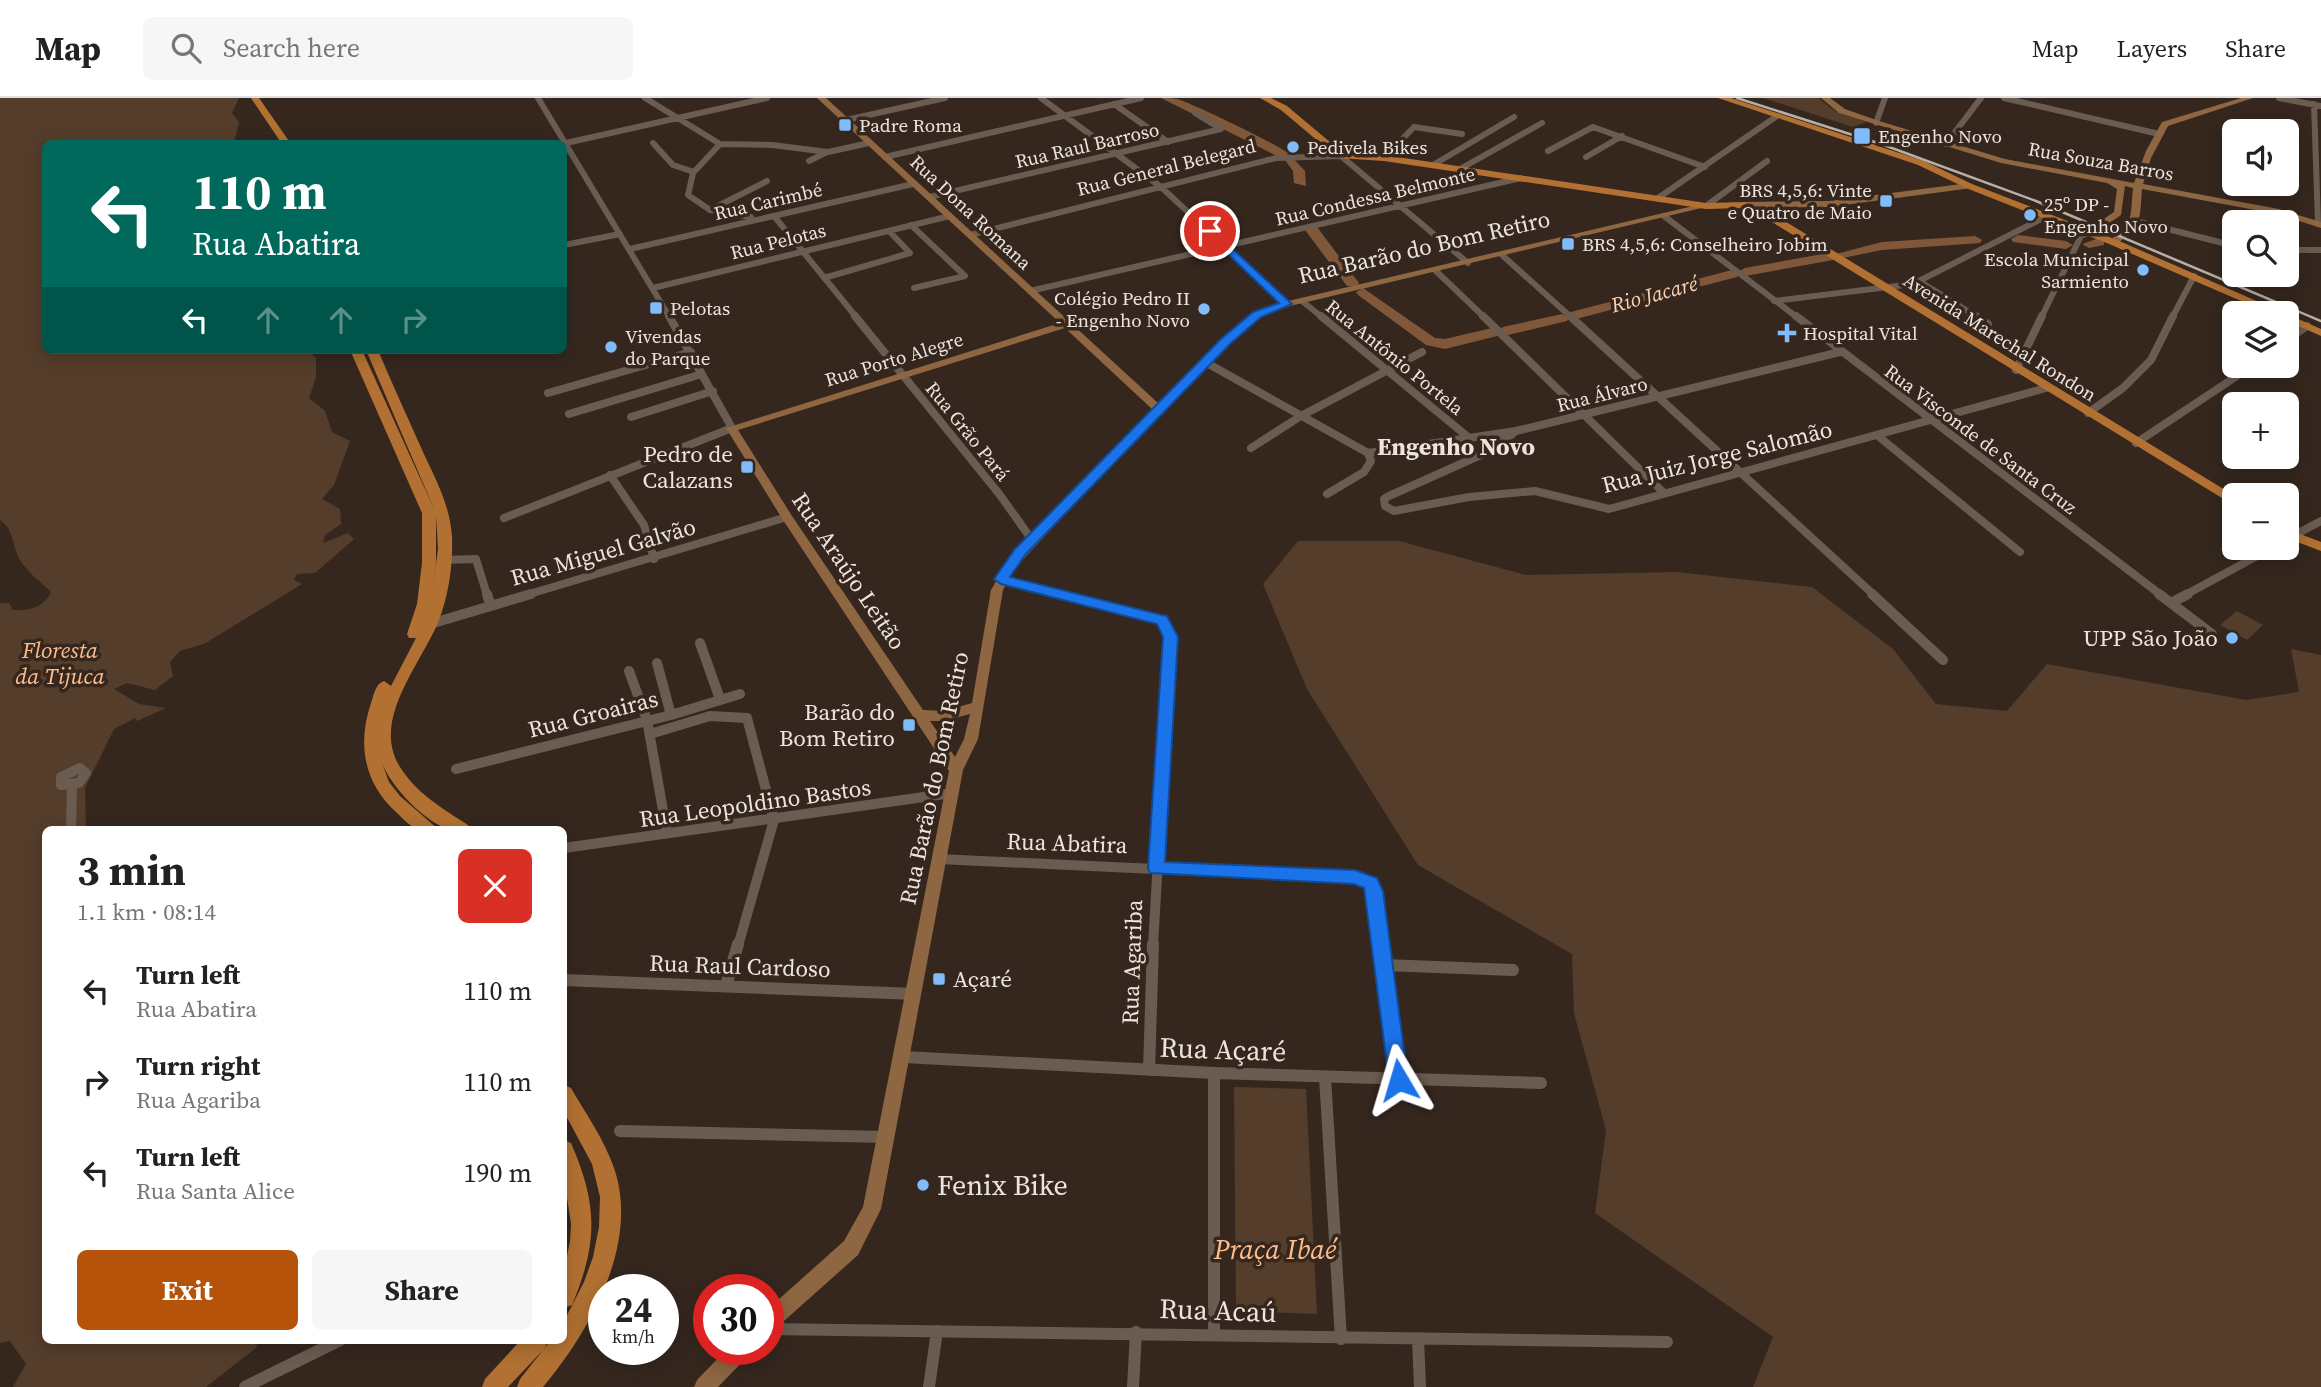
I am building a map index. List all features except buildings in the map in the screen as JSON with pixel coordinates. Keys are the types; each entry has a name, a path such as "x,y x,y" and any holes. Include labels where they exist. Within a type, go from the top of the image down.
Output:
{"main road":[{"path":"248,98 275,140"},
{"path":"255,98 284,140"},
{"name":"Rua Dona Romana","path":"821,98 1159,409"},
{"path":"1264,98 1284,108 1341,156"},
{"path":"1722,98 1912,160 1969,186 2091,232 2251,301"},
{"name":"Rua Souza Barros","path":"1825,98 1842,111 1876,123 2004,161 2139,182 2319,224"},
{"path":"2113,242 2132,230 2136,221 2139,182 2165,124 2249,98"},
{"name":"Rua General Belegard","path":"1341,156 1384,158 1706,206"},
{"path":"2091,232 2115,217 2123,191 2116,183 2102,178"},
{"name":"Rua Barão do Bom Retiro","path":"784,1308 851,1248 860,1236 872,1209 956,770 971,739 993,602 1001,579 1032,540 1205,362 1257,315 1287,304 1706,206 1829,204 1969,186"},
{"name":"Avenida Marechal Rondon","path":"1745,205 1768,214 2016,370 2222,494"},
{"path":"2299,322 2321,333"},
{"name":"Rua Porto Alegre","path":"732,428 1067,324"},
{"path":"358,354 426,503 430,525 425,604 419,626 393,668 376,705 371,764 389,797 426,826"},
{"path":"374,354 438,497 445,527 443,560 430,624 388,703 384,740 394,773 406,788 421,803 456,826"},
{"name":"Rua Araújo Leitão","path":"732,428 787,517 956,770"},
{"path":"2299,539 2321,547"},
{"path":"920,715 944,716 978,706"},
{"path":"567,1100 604,1170 608,1215 605,1248 582,1313 567,1338"},
{"path":"567,1158 579,1189 583,1210 582,1236 576,1265 567,1289"},
{"path":"493,1387 533,1344"},
{"path":"528,1387 563,1344"},
{"path":"704,1387 725,1365"}],"street":[{"name":"Rua Araújo Leitão","path":"538,98 565,140"},
{"path":"645,98 720,144 828,152"},
{"path":"738,98 744,103"},
{"path":"567,142 767,98"},
{"path":"846,120 945,98"},
{"path":"1041,98 1161,187 1287,304"},
{"path":"885,157 1141,98"},
{"path":"1876,123 1885,98"},
{"path":"1945,144 1981,98"},
{"path":"2004,98 2159,134"},
{"path":"2279,98 2317,105 2319,224"},
{"path":"1114,104 1168,142"},
{"name":"Rua Raul Barroso","path":"929,197 1221,129 1195,113"},
{"path":"1658,198 1777,116"},
{"path":"1433,165 1514,117"},
{"path":"1460,169 1542,123"},
{"path":"1384,158 1414,127 1462,134"},
{"path":"1548,151 1590,127 1705,167"},
{"path":"1586,158 1622,136"},
{"path":"653,143 673,165 694,172"},
{"path":"808,161 828,152 869,143"},
{"name":"Rua Araújo Leitão","path":"567,144 691,352 732,428"},
{"path":"720,144 694,172 687,186 688,195 709,210 737,220"},
{"path":"1341,156 1468,263"},
{"name":"Rua General Belegard","path":"970,235 1276,158 1341,156"},
{"path":"1706,206 1767,161"},
{"name":"Rua Condessa Belmonte","path":"1030,291 1521,178"},
{"path":"709,210 767,181"},
{"name":"Rua Carimbé","path":"630,249 737,220 769,217 913,184"},
{"name":"Rua Pelotas","path":"653,288 950,216"},
{"name":"Rua Visconde de Santa Cruz","path":"1664,216 2212,634"},
{"path":"1774,301 1887,290 1919,281 2047,216"},
{"name":"Rua Grão Pará","path":"769,217 824,278 1000,495 1032,540"},
{"path":"2136,221 2222,243"},
{"path":"911,225 965,276 914,288"},
{"path":"824,278 910,253 889,231"},
{"path":"2016,370 2081,236 2091,232"},
{"path":"567,244 620,234"},
{"path":"2299,250 2321,250"},
{"path":"1502,255 1743,473 1943,660"},
{"path":"1434,270 1586,414 1664,493"},
{"path":"2088,413 2123,388 2151,360 2194,276"},
{"path":"1919,281 1988,324"},
{"name":"Rua Antônio Portela","path":"1302,301 1468,437"},
{"path":"2299,332 2307,326"},
{"path":"548,393 691,352"},
{"path":"1251,448 1301,416 1422,352"},
{"name":"Rua Álvaro","path":"1368,453 1516,431 1840,352"},
{"path":"1205,362 1368,453 1371,461 1364,472 1328,494"},
{"path":"569,414 702,374"},
{"path":"2136,443 2234,378"},
{"name":"Rua Juiz Jorge Salomão","path":"1516,431 1492,450 1389,496 1384,499 1385,506 1394,511 1469,497 1535,491 1609,509 2046,388"},
{"path":"631,417 713,391"},
{"path":"504,518 732,428"},
{"path":"1878,436 2020,552"},
{"path":"610,475 641,521 651,541 654,559"},
{"name":"Rua Miguel Galvão","path":"430,624 787,517"},
{"path":"2299,531 2321,521"},
{"path":"443,560 476,559 490,604"},
{"path":"2171,603 2250,560"},
{"name":"Rua Agariba","path":"1001,579 1162,620 1171,637 1156,868 1149,1070"},
{"path":"700,643 720,699"},
{"path":"657,663 671,715"},
{"path":"629,671 647,720 667,833"},
{"name":"Rua Groairas","path":"456,769 671,715 740,694"},
{"path":"649,734 697,719 730,713 747,718 772,802 774,820 726,986"},
{"path":"71,826 72,786"},
{"name":"Rua Leopoldino Bastos","path":"567,848 952,793"},
{"name":"Rua Abatira","path":"939,859 1366,879 1375,891 1399,1080"},
{"path":"1384,965 1513,970"},
{"name":"Rua Raul Cardoso","path":"567,980 915,994"},
{"name":"Rua Açaré","path":"903,1057 1214,1073 1541,1083"},
{"path":"1214,1073 1214,1335"},
{"path":"1325,1077 1341,1339"},
{"path":"620,1130 886,1137"},
{"name":"Rua Acaú","path":"784,1329 1136,1332 1341,1339 1667,1342"},
{"path":"929,1387 937,1331"},
{"path":"1133,1387 1136,1332"},
{"path":"1418,1339 1420,1387"},
{"path":"245,1387 258,1377 313,1356 333,1344"}],"green space":[{"name":"Floresta da Tijuca","path":"0,98 239,98 232,113 239,122 235,140 42,140 42,354 312,354 316,358 316,377 309,398 325,411 332,432 350,441 334,485 322,499 340,509 341,524 325,535 323,543 348,533 354,539 315,573 297,574 294,580 302,584 204,644 180,651 170,662 173,676 155,690 127,683 114,689 139,704 166,708 137,721 135,718 114,729 85,788 86,826 42,826 42,1344 257,1344 256,1348 206,1387 13,1387 26,1364 10,1341 0,1343 0,603 9,603 13,610 31,609 40,605 51,592 23,564 8,528 0,520"},
{"path":"1763,98 1818,98 1835,111 1867,122 1853,127"},
{"path":"1298,541 1399,541 1526,575 1677,572 1812,587 1893,649 1936,704 2007,711 2047,664 2246,700 2299,692 2291,649 2321,655 2321,1387 1753,1387 1773,1337 1595,1213 1606,1130 1574,1013 1572,954 1418,865 1307,689 1263,584"},
{"path":"2237,611 2263,625 2247,640 2220,625"},
{"name":"Praça Ibaé","path":"1234,1087 1306,1089 1317,1314 1236,1311"}],"waterway":[{"name":"Rio Jacaré","path":"1167,98 1248,138 1272,146 1283,154"},
{"name":"Rio Jacaré","path":"1291,160 1299,171 1301,183"},
{"name":"Rio Jacaré","path":"1312,230 1352,283"},
{"name":"Rio Jacaré","path":"2018,239 2066,245"},
{"name":"Rio Jacaré","path":"1843,254 1882,246 1975,240"},
{"name":"Rio Jacaré","path":"2089,244 2099,242"},
{"name":"Rio Jacaré","path":"1745,272 1828,257"},
{"name":"Rio Jacaré","path":"1576,315 1732,274"},
{"name":"Rio Jacaré","path":"1363,292 1431,342 1445,344 1492,333"},
{"name":"Rio Jacaré","path":"1508,330 1562,318"}],"railway":[{"path":"1737,98 1881,144 2036,201 2321,321"}],"place":[{"name":"Padre Roma","path":"845,125"},
{"name":"Engenho Novo","path":"1862,136"},
{"name":"Pedivela Bikes","path":"1293,147"},
{"name":"BRS 4,5,6: Vinte e Quatro de Maio","path":"1886,201"},
{"name":"25º DP - Engenho Novo","path":"2030,215"},
{"name":"BRS 4,5,6: Conselheiro Jobim","path":"1568,244"},
{"name":"Escola Municipal Sarmiento","path":"2143,270"},
{"name":"Pelotas","path":"656,308"},
{"name":"Colégio Pedro II - Engenho Novo","path":"1204,309"},
{"name":"Hospital Vital","path":"1787,333"},
{"name":"Vivendas do Parque","path":"611,347"},
{"name":"Pedro de Calazans","path":"747,467"},
{"name":"UPP São João","path":"2232,638"},
{"name":"Barão do Bom Retiro","path":"909,725"},
{"name":"Açaré","path":"939,979"},
{"name":"Fenix Bike","path":"923,1185"}],"district":[{"name":"Engenho Novo","path":"1456,446"}],"route":[{"path":"1210,231 1287,304 1257,315 1240,327 1020,552 1001,579 1149,616 1162,620 1167,626 1171,637 1156,868 1355,877 1371,883 1375,891 1399,1080"}]}
